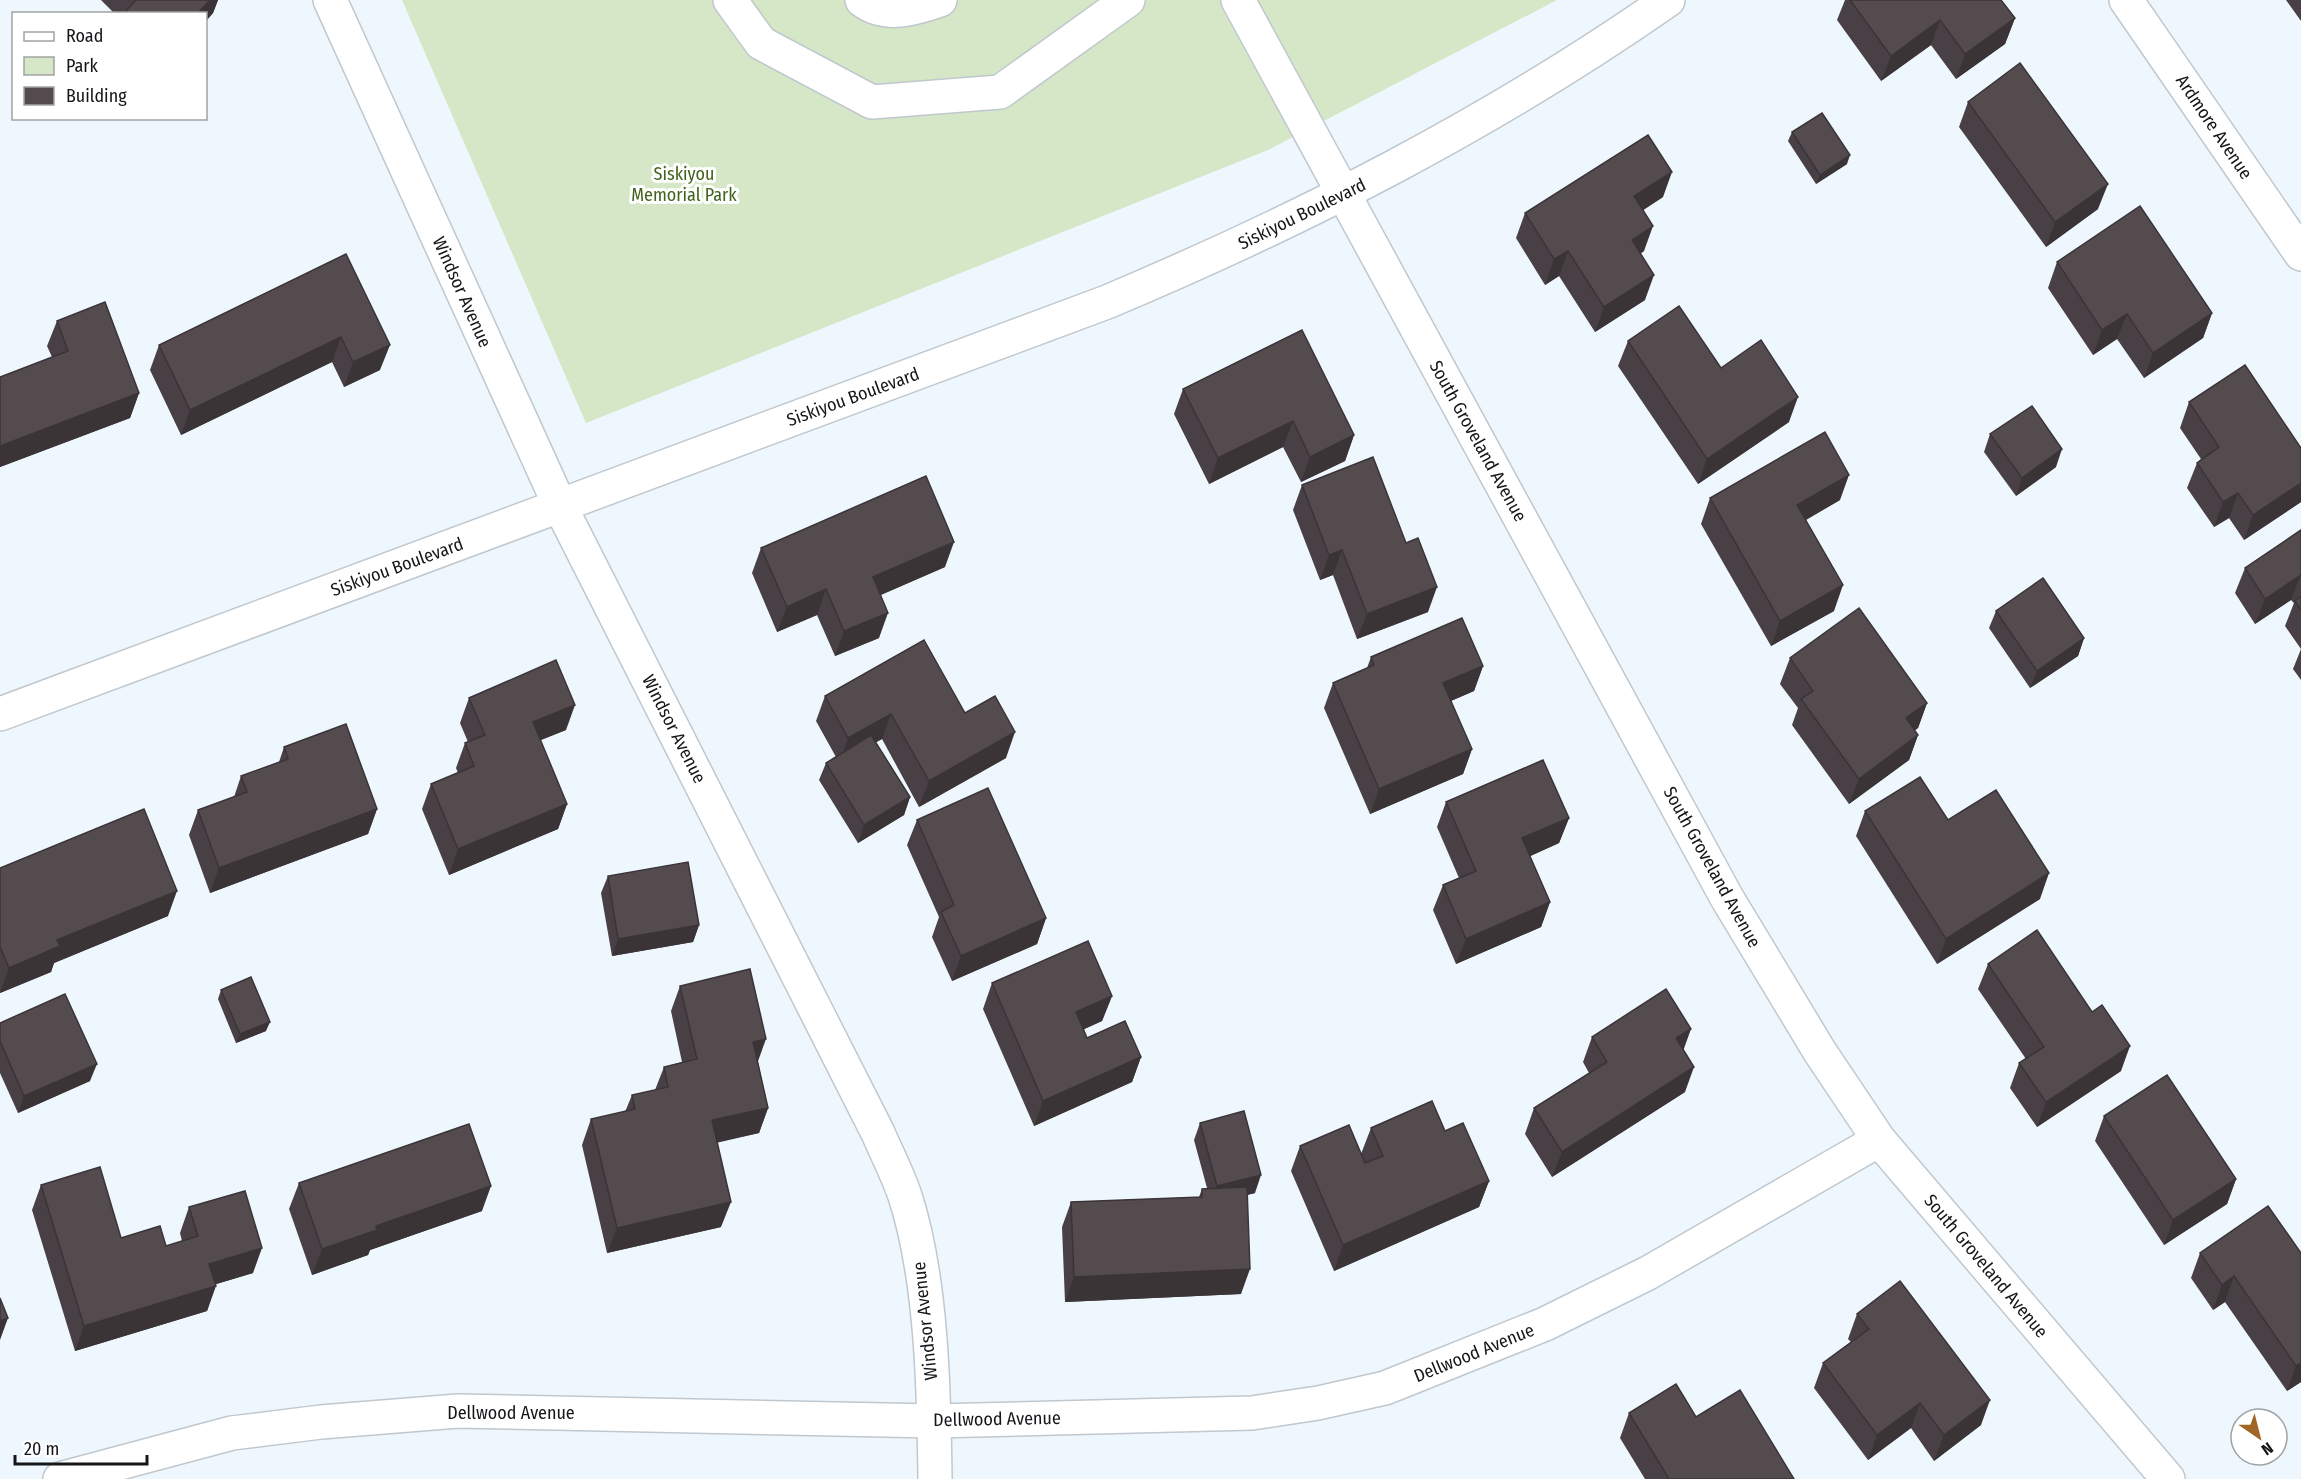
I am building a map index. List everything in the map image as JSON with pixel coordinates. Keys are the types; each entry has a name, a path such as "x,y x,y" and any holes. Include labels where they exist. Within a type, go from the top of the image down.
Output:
{"street":[{"name":"Windsor Avenue","path":"330,0 560,506 878,1133 905,1197 924,1285 934,1421 935,1479"},
{"path":"730,0 761,43 872,102 1000,92 1128,0"},
{"path":"862,0 872,8 900,12 940,0"},
{"name":"South Groveland Avenue","path":"1238,0 1727,898 1820,1052 1879,1140 2168,1479"},
{"name":"Siskiyou Boulevard","path":"0,714 1107,302 1219,255 1344,195 1534,88 1668,0"},
{"name":"Ardmore Avenue","path":"2126,0 2301,254"},
{"name":"Dellwood Avenue","path":"60,1479 232,1433 321,1422 458,1411 934,1421 1251,1413 1318,1403 1385,1388 1545,1324 1648,1273 1879,1140"}],"green space":[{"name":"Siskiyou Memorial Park","path":"402,0 1557,0 1268,150 586,423"}],"building":[{"path":"136,0 210,0 199,12 126,11"},
{"path":"1850,0 2001,0 2015,18 1965,54 1940,20 1891,56"},
{"path":"2020,63 2108,184 2055,222 1968,102"},
{"path":"1822,113 1850,155 1820,175 1792,132"},
{"path":"1648,135 1672,172 1634,196 1653,226 1632,240 1654,275 1604,307 1568,251 1554,259 1525,213"},
{"path":"2140,206 2212,313 2153,353 2127,314 2102,330 2057,262"},
{"path":"346,254 390,345 353,362 341,337 190,410 159,345"},
{"path":"105,302 139,393 0,446 0,377 68,351 57,321"},
{"path":"1679,306 1721,368 1761,340 1798,397 1707,459 1628,341"},
{"path":"1302,330 1354,435 1310,457 1293,421 1218,458 1183,389"},
{"path":"2245,365 2301,448 2301,483 2253,515 2238,493 2223,502 2197,463 2219,447 2189,402"},
{"path":"2032,406 2062,449 2022,478 1990,434"},
{"path":"1825,432 1849,475 1797,505 1843,585 1780,621 1710,498"},
{"path":"1373,457 1406,543 1418,538 1437,587 1367,614 1342,550 1329,555 1302,485"},
{"path":"926,476 954,542 873,577 888,613 844,631 826,589 787,607 761,548"},
{"path":"2301,530 2301,575 2265,599 2245,568"},
{"path":"2043,578 2084,638 2037,671 1996,611"},
{"path":"2301,596 2301,610 2295,601"},
{"path":"1859,608 1927,703 1906,718 1918,735 1859,779 1801,699 1813,691 1790,658"},
{"path":"1462,618 1483,666 1443,683 1472,749 1379,789 1333,683 1374,665 1371,657"},
{"path":"924,640 965,713 995,696 1015,732 929,781 891,714 848,738 825,696"},
{"path":"556,660 575,705 533,722 567,804 458,849 431,784 474,766 465,743 485,735 469,698"},
{"path":"346,724 377,809 219,868 198,810 247,792 241,776 288,759 284,747"},
{"path":"871,735 910,797 864,825 826,763"},
{"path":"1543,760 1569,818 1522,838 1550,902 1466,939 1443,885 1476,871 1446,802"},
{"path":"1920,777 1948,820 1996,790 2049,873 1946,939 1865,811"},
{"path":"988,788 1046,918 961,956 941,912 954,905 917,820"},
{"path":"144,809 177,891 57,940 60,946 9,968 0,947 0,868"},
{"path":"688,862 699,925 618,939 608,876"},
{"path":"2037,930 2092,1012 2102,1005 2130,1046 2046,1102 2019,1063 2044,1047 1988,964"},
{"path":"1088,941 1112,996 1076,1012 1087,1038 1125,1021 1141,1057 1043,1101 992,983"},
{"path":"750,969 766,1039 753,1042 768,1108 712,1120 731,1202 617,1228 591,1119 635,1109 632,1095 668,1087 664,1067 697,1059 680,986"},
{"path":"251,977 270,1022 240,1034 221,990"},
{"path":"1666,989 1691,1029 1676,1038 1694,1067 1562,1152 1534,1108 1607,1062 1592,1037"},
{"path":"65,994 97,1064 24,1096 0,1041 0,1023"},
{"path":"2167,1075 2236,1179 2173,1220 2104,1116"},
{"path":"1432,1101 1445,1131 1463,1123 1489,1181 1343,1245 1300,1146 1349,1125 1365,1163 1383,1156 1371,1128"},
{"path":"1244,1111 1261,1175 1217,1186 1200,1123"},
{"path":"469,1124 491,1186 376,1226 377,1230 322,1249 299,1183"},
{"path":"100,1167 121,1238 160,1226 166,1246 198,1236 189,1207 245,1191 262,1248 209,1264 216,1286 84,1326 41,1185"},
{"path":"1247,1187 1250,1269 1074,1277 1071,1202 1202,1197 1202,1189"},
{"path":"2268,1206 2301,1253 2301,1363 2296,1366 2234,1276 2222,1285 2200,1253"},
{"path":"1900,1281 1990,1400 1944,1435 1920,1403 1877,1435 1823,1363 1869,1329 1857,1314"},
{"path":"0,1298 8,1318 0,1321"},
{"path":"1676,1384 1696,1417 1740,1390 1794,1479 1669,1479 1629,1413"}]}
